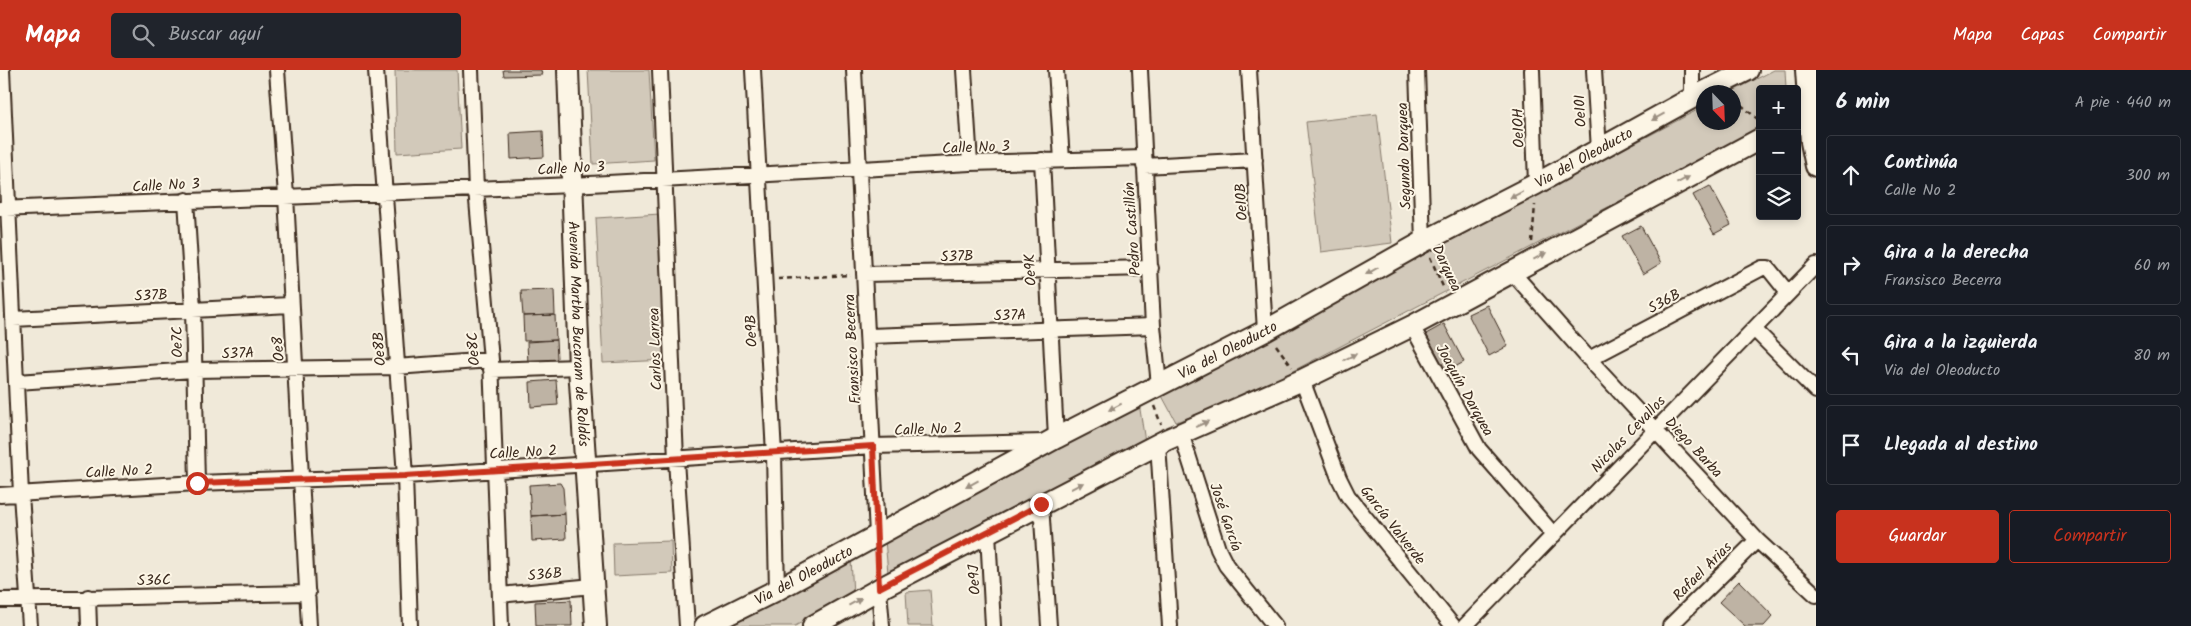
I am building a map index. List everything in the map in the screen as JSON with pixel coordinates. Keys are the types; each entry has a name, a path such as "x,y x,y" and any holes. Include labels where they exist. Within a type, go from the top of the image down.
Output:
{"street":[{"path":"2,70 4,209 13,319 7,334 17,382 21,494 30,626"},
{"name":"Oe8","path":"277,70 286,196 290,305 296,367 309,626"},
{"name":"Oe8B","path":"376,70 405,476 410,626"},
{"name":"Oe8C","path":"471,70 476,188 491,365 502,626"},
{"name":"Avenida Martha Bucaram de Roldós","path":"568,70 579,367 596,626"},
{"name":"Carlos Larrea","path":"660,70 676,460 687,626"},
{"name":"Oe9B","path":"753,70 774,454 777,590"},
{"name":"Fransisco Becerra","path":"854,70 864,274 869,336 877,535"},
{"path":"964,70 970,163"},
{"path":"1056,70 1062,160"},
{"name":"Pedro Castillón","path":"1140,70 1151,268 1154,388"},
{"name":"Oe10B","path":"1249,70 1265,331"},
{"name":"Segundo Darquea","path":"1417,70 1423,242"},
{"name":"Oe1OH","path":"1532,70 1536,184"},
{"name":"Oe10I","path":"1594,70 1599,150"},
{"path":"1692,70 1692,98"},
{"name":"Via del Oleoducto","path":"705,626 777,590 1052,440 1265,331 1423,242 1536,184 1692,98 1748,70"},
{"path":"1806,70 1803,116 1816,166"},
{"path":"813,626 879,588 1168,439 1302,380 1412,326 1531,260 1756,141"},
{"name":"Calle No 3","path":"4,209 385,191 572,185 1042,160 1144,162 1255,160"},
{"name":"Oe9K","path":"1042,160 1050,330 1052,440"},
{"name":"Oe7C","path":"186,200 193,309 197,483"},
{"name":"Nicolas Cevallos","path":"1465,626 1816,265"},
{"name":"S37B","path":"864,274 1151,268"},
{"name":"S36B","path":"1589,359 1762,268 1768,268 1788,293"},
{"name":"Diego Barba","path":"1512,272 1589,359 1757,540 1816,595"},
{"name":"S37B","path":"13,319 290,305"},
{"name":"S37A","path":"869,336 1153,326"},
{"name":"Joaquín Darquea","path":"1412,326 1454,408 1479,449 1554,535"},
{"path":"1754,329 1816,390"},
{"name":"S37A","path":"17,382 194,370 296,367 491,365 579,367"},
{"name":"García Valverde","path":"1302,380 1348,496 1453,626"},
{"path":"1168,439 1170,626"},
{"name":"José García","path":"1168,439 1226,564 1275,626"},
{"name":"Calle No 2","path":"0,495 197,483 405,476 774,454 873,446 1052,440"},
{"path":"1041,504 1049,626"},
{"name":"Oe9J","path":"988,533 993,626"},
{"name":"Rafael Arias","path":"1670,626 1757,540"},
{"name":"S36B","path":"500,594 594,586"},
{"path":"879,588 882,626"},
{"name":"S36C","path":"0,600 308,593"},
{"path":"88,597 89,626"}],"path":[{"path":"1741,105 1756,118"},
{"path":"1531,260 1536,184"},
{"name":"Darquea","path":"1423,242 1451,304"},
{"path":"765,280 864,274"},
{"path":"1265,331 1302,380"},
{"path":"1154,388 1168,439"},
{"path":"877,535 879,588"}],"shaded area":[{"path":"395,70 457,70 461,149 397,153"},
{"path":"588,70 649,70 654,160 593,164"},
{"path":"1774,70 1785,70 1786,85 1756,85 1756,130 1241,398 1176,422 1161,394 1696,111 1696,130 1741,130 1741,87"},
{"path":"1377,114 1392,243 1321,252 1306,122"},
{"path":"660,214 667,360 603,363 596,218"},
{"path":"1139,403 1145,442 888,573 885,540"},
{"path":"671,541 672,573 614,576 613,543"},
{"path":"851,558 853,595 795,626 726,626"},
{"path":"930,590 933,626 908,626 906,592"}],"building":[{"path":"503,70 541,70 542,75 504,76"},
{"path":"543,131 544,157 511,159 510,133"},
{"path":"1710,186 1731,225 1714,234 1693,195"},
{"path":"1641,226 1661,263 1643,274 1622,236"},
{"path":"554,290 555,315 523,316 521,291"},
{"path":"1487,305 1508,346 1489,356 1468,314"},
{"path":"555,315 556,340 524,341 523,316"},
{"path":"1444,324 1464,362 1446,372 1426,334"},
{"path":"556,340 557,358 554,362 528,364 527,342"},
{"path":"556,380 558,405 531,407 530,382"},
{"path":"560,483 563,488 565,514 531,516 529,485"},
{"path":"565,514 566,539 532,541 531,516"},
{"path":"1739,581 1773,616 1764,626 1745,626 1719,602"},
{"path":"571,600 572,626 536,626 535,602"}],"route":[{"path":"197,483 405,476 774,454 873,446 879,588 1041,504"}]}
